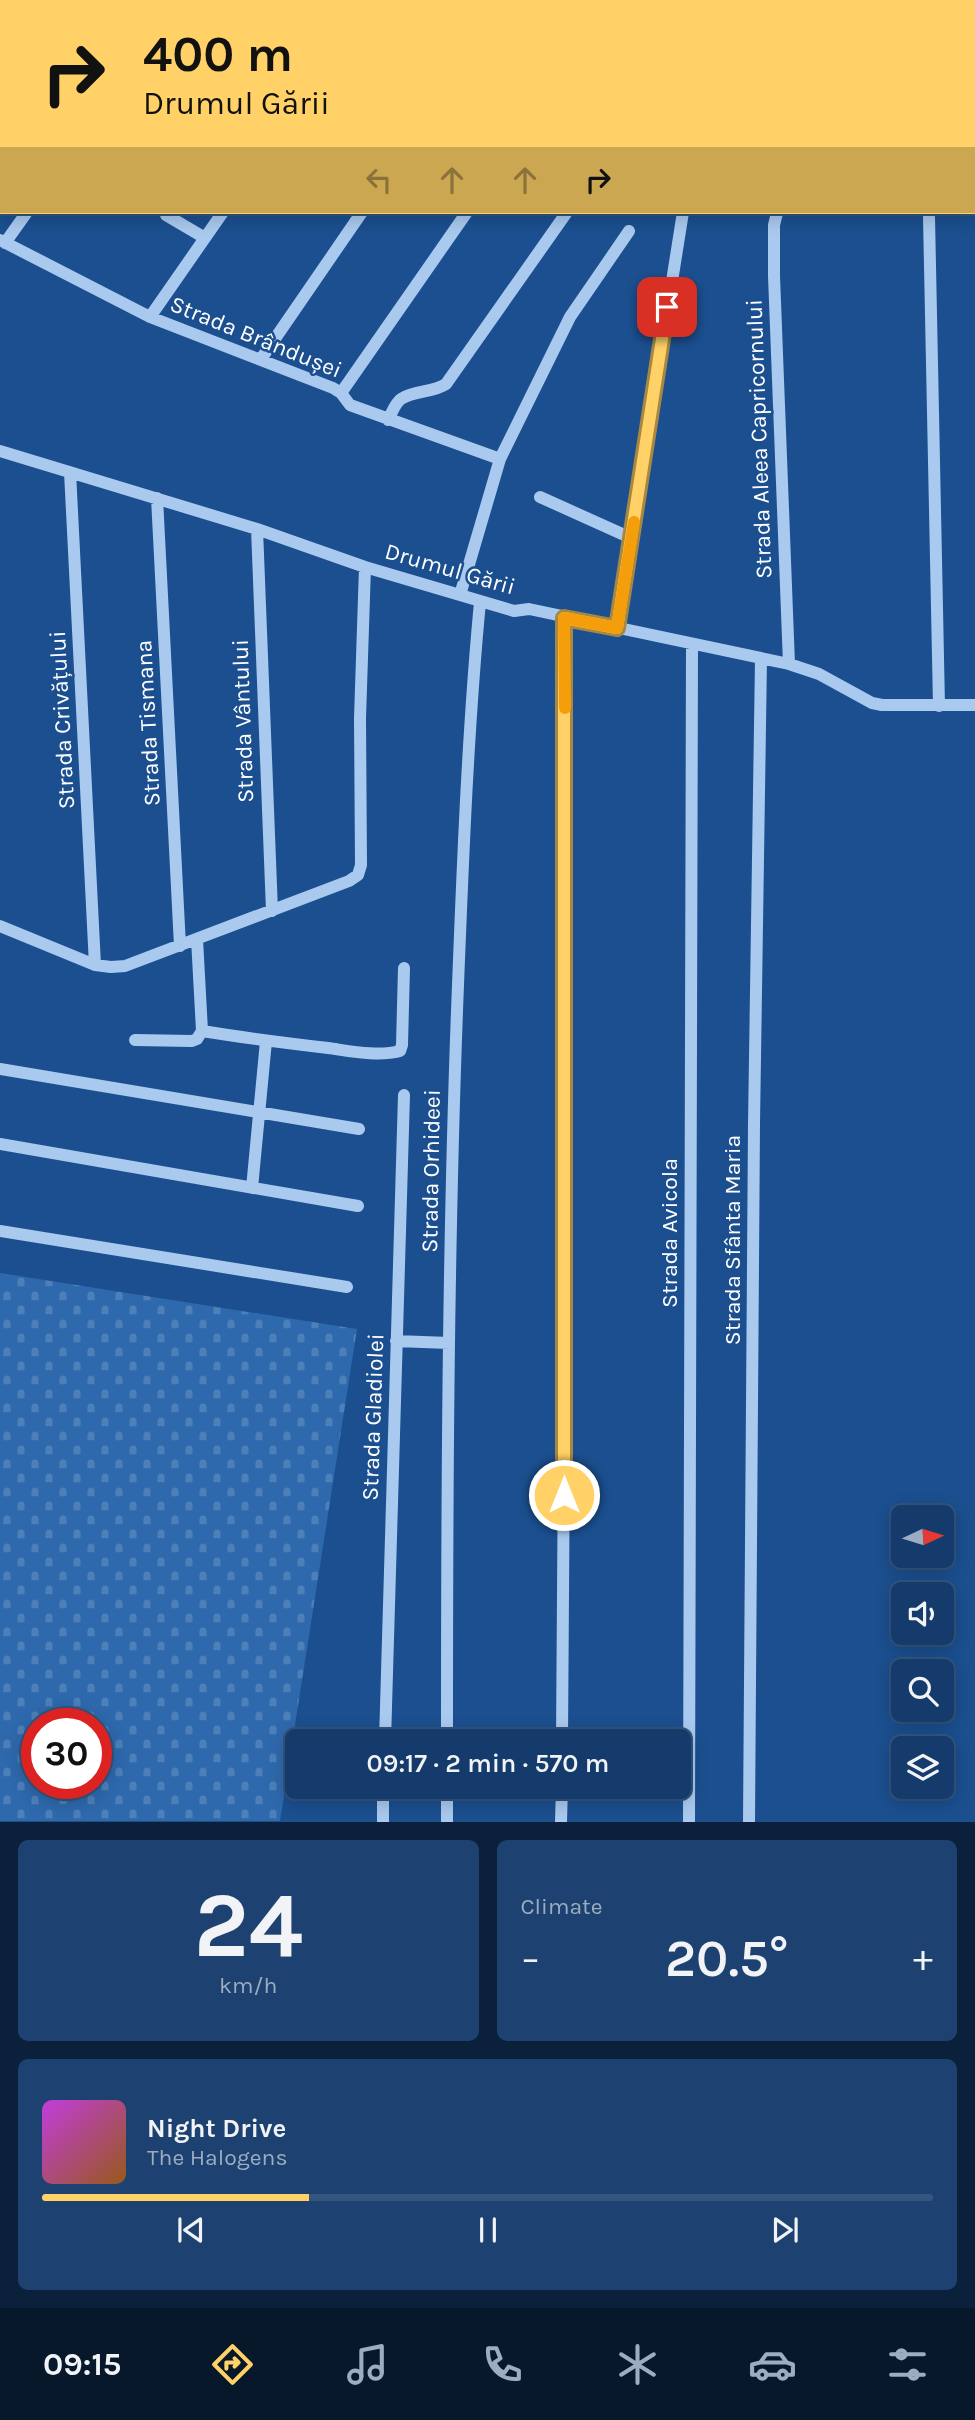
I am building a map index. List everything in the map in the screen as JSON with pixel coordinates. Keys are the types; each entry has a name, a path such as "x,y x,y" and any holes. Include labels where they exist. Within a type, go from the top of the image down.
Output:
{"street":[{"path":"3,242 25,214"},
{"path":"150,317 222,214"},
{"path":"261,359 361,214"},
{"path":"341,393 466,214"},
{"path":"388,420 403,398 446,384 566,214"},
{"path":"617,628 683,214"},
{"name":"Strada Aleea Capricornului","path":"777,214 774,225 774,276 789,664"},
{"path":"166,215 205,238"},
{"path":"929,217 939,706"},
{"path":"460,596 500,459 570,317 629,231"},
{"name":"Strada Brândușei","path":"3,242 150,317 341,393 351,405 500,459"},
{"name":"Drumul Gării","path":"0,451 257,529 365,567 514,611 529,609 789,664 820,674 872,703 975,705"},
{"name":"Strada Crivățului","path":"70,472 95,965"},
{"path":"540,497 631,538"},
{"name":"Strada Tismana","path":"157,498 180,946"},
{"name":"Strada Vântului","path":"257,529 272,911"},
{"path":"0,926 95,965 125,966 349,881 358,875 361,864 360,718 365,567"},
{"name":"Strada Orhideei","path":"447,1729 454,1084 463,837 480,602"},
{"path":"562,1729 565,1304 564,618"},
{"name":"Strada Avicola","path":"688,1822 692,644"},
{"name":"Strada Sfânta Maria","path":"749,1822 761,659"},
{"path":"135,1040 192,1041 197,1039 202,1031 197,939"},
{"path":"202,1031 266,1041 391,1054 400,1051 402,1045 404,968"},
{"path":"252,1188 266,1041"},
{"path":"0,1069 359,1129"},
{"name":"Strada Gladiolei","path":"384,1729 404,1095"},
{"path":"0,1144 358,1206"},
{"path":"0,1231 347,1287"},
{"path":"396,1341 450,1343"},
{"path":"383,1799 383,1822"},
{"path":"447,1799 447,1822"},
{"path":"561,1822 562,1799"}],"green space":[{"path":"0,1273 357,1329 294,1729 285,1729 285,1789 280,1821 0,1821"}],"slow traffic":[{"path":"565,708 564,618 617,628 634,522"}],"route":[{"path":"564,1495 564,618 617,628 667,307"}]}
